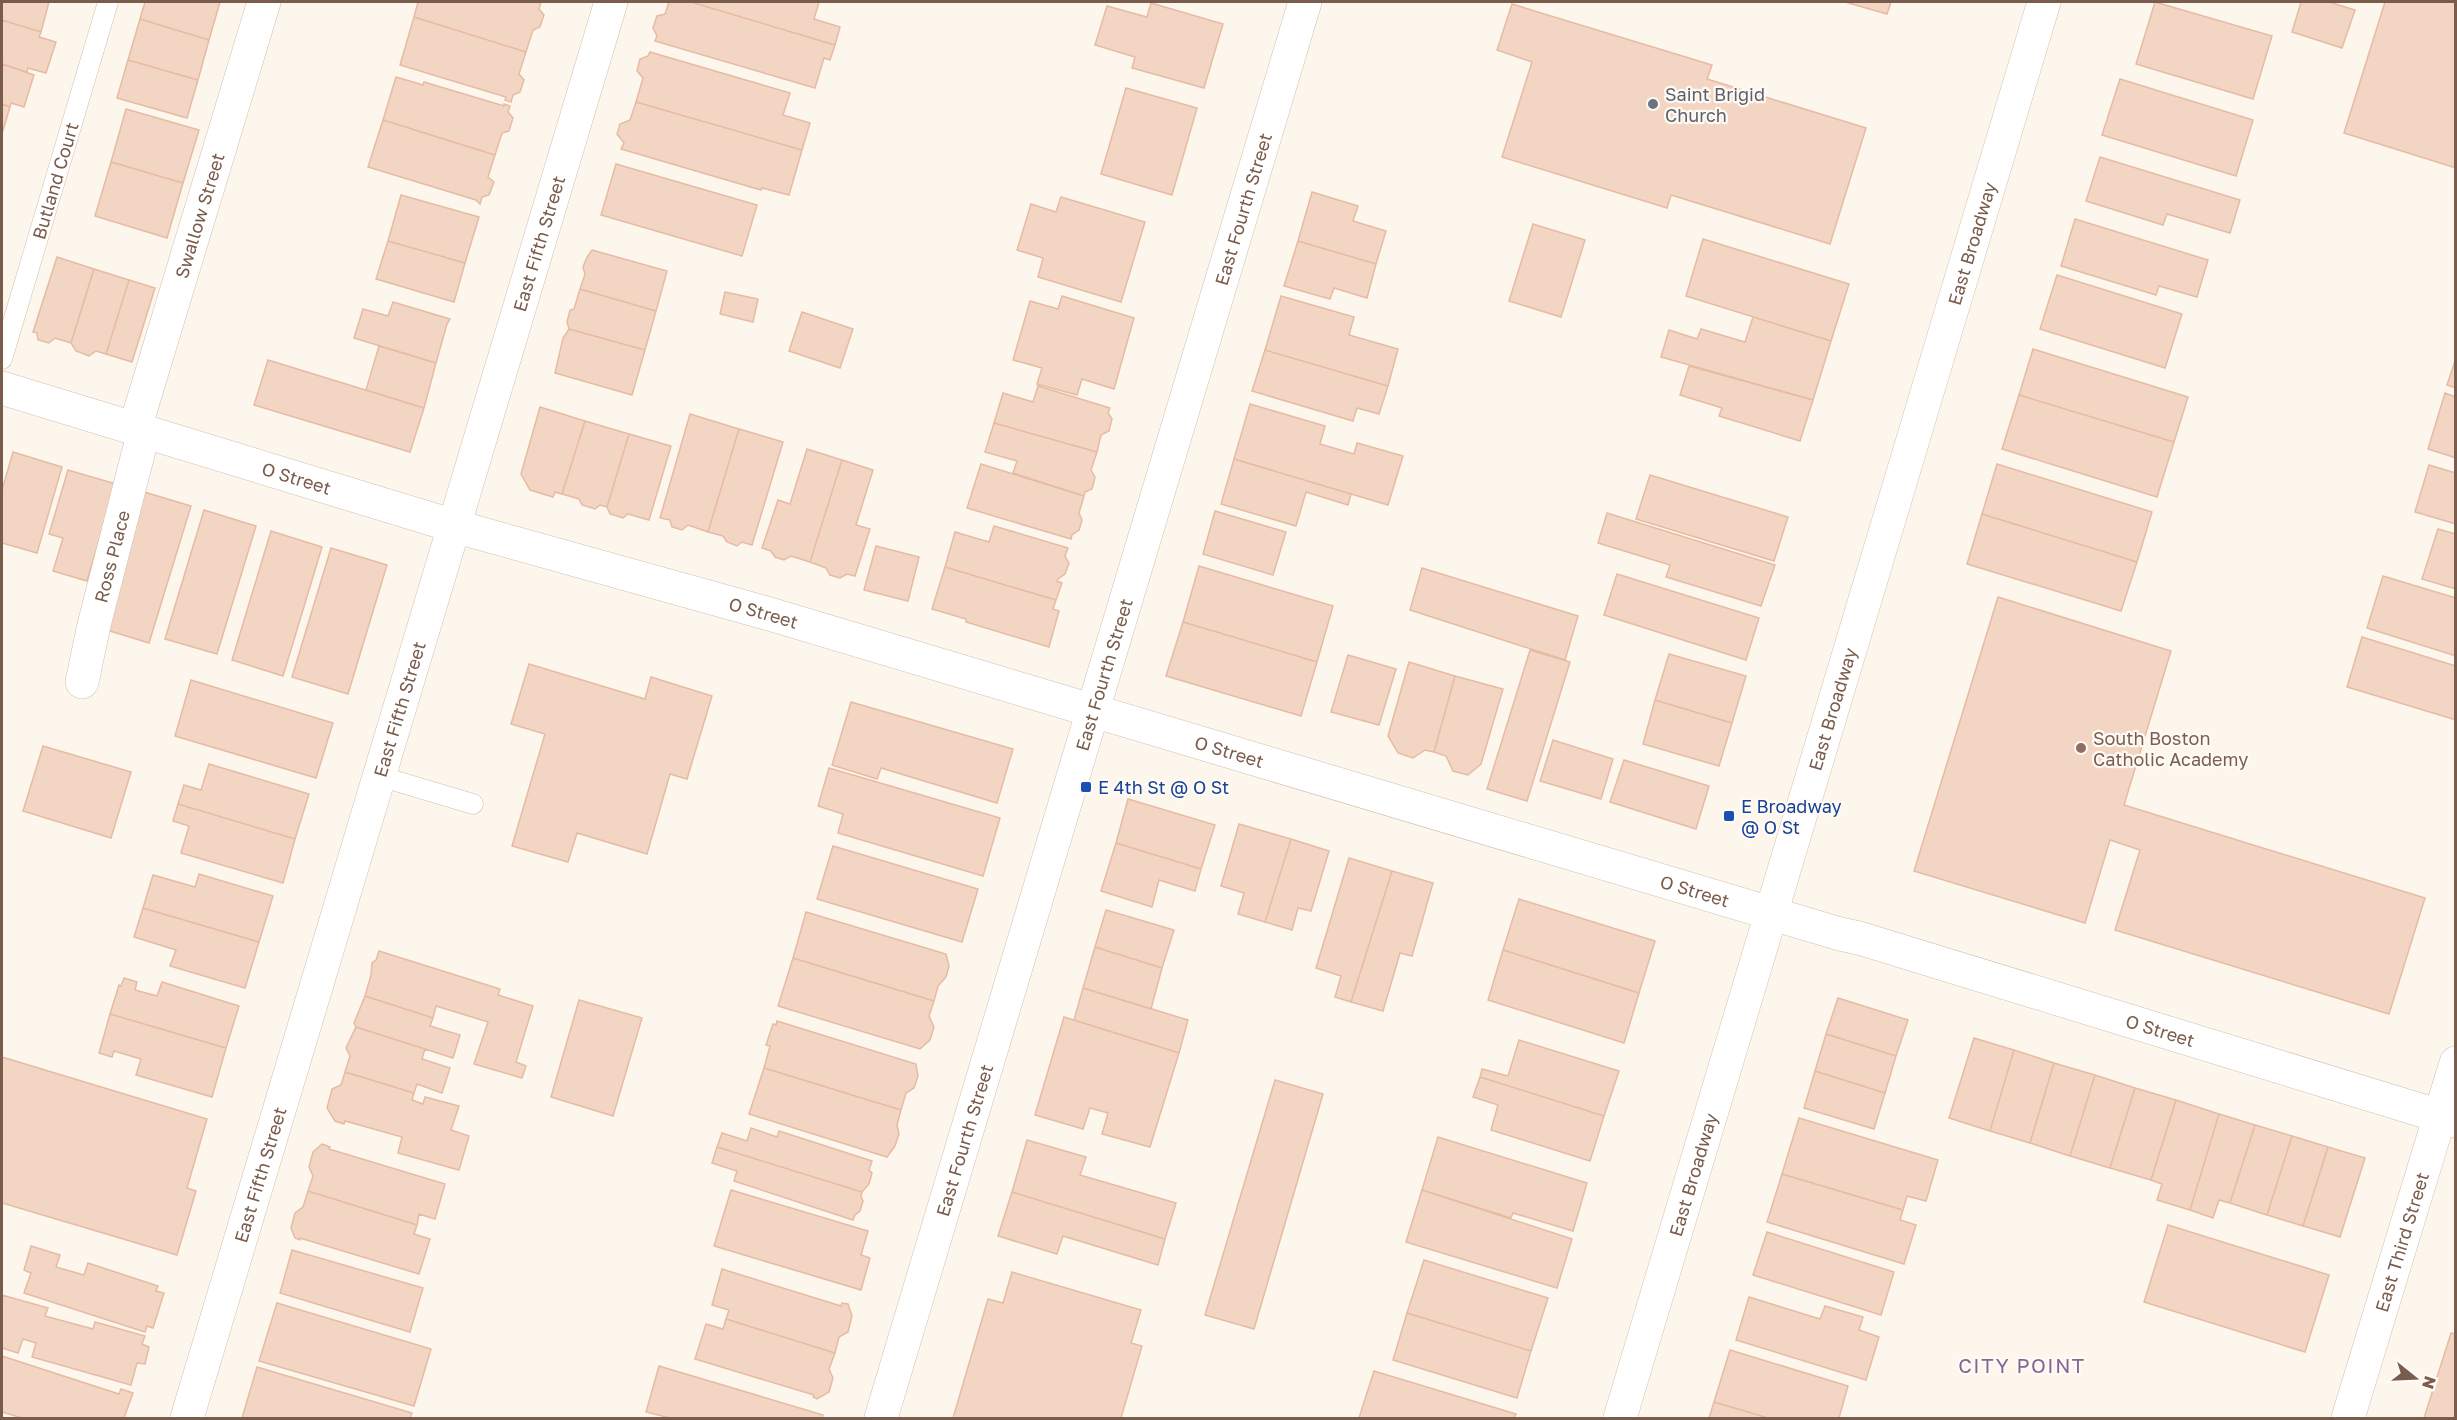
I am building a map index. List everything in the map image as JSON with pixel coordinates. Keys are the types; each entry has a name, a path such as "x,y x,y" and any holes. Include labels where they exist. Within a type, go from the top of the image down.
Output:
{"street":[{"name":"Swallow Street","path":"139,430 264,2"},
{"name":"East Fifth Street","path":"187,1419 611,2"},
{"name":"East Fourth Street","path":"881,1419 1305,2"},
{"name":"East Broadway","path":"1620,1419 2044,2"},
{"name":"O Street","path":"2,388 454,525 766,613 1859,938 2447,1118"},
{"name":"Ross Place","path":"82,682 139,430"},
{"name":"East Third Street","path":"2348,1419 2447,1118 2456,1063"}],"lane":[{"name":"Butland Court","path":"2,359 108,2"},
{"path":"379,776 473,804"}],"building":[{"path":"2,2 49,2 41,32 2,20"},
{"path":"145,2 220,2 209,40 140,19"},
{"path":"418,2 541,2 539,9 544,15 540,27 533,30 526,52 414,17"},
{"path":"669,2 691,2 835,45 830,60 824,58 815,88 655,41 657,36 653,28 657,16 665,14"},
{"path":"691,2 819,2 814,19 840,27 835,45"},
{"path":"1845,2 1891,2 1887,14"},
{"path":"2155,2 2272,36 2253,99 2136,64"},
{"path":"2301,2 2329,2 2355,10 2342,48 2292,32"},
{"path":"2385,2 2456,2 2456,168 2344,133"},
{"path":"1151,3 1223,24 1204,88 1132,68 1135,57 1095,45 1107,6 1147,17"},
{"name":"Saint Brigid Church","path":"1512,4 1712,65 1707,79 1866,128 1830,244 1671,195 1667,208 1502,157 1532,62 1497,50"},
{"path":"414,17 526,52 519,74 524,80 520,92 513,95 511,102 505,100 506,97 400,65"},
{"path":"140,19 209,40 198,80 128,60"},
{"path":"2,20 41,32 39,37 56,42 46,73 28,68 27,72 2,64"},
{"path":"650,52 790,93 783,115 810,123 802,150 636,102 643,78 637,71 640,59 648,56"},
{"path":"128,60 198,80 187,118 117,98"},
{"path":"2,64 34,75 24,107 11,103 10,107 2,104"},
{"path":"396,77 423,85 424,82 510,106 508,112 513,118 509,131 502,133 495,155 383,120"},
{"path":"2120,79 2253,120 2236,176 2102,135"},
{"path":"1126,88 1197,108 1172,195 1101,174"},
{"path":"636,102 802,150 789,195 762,188 761,190 621,149 624,143 617,134 620,124 630,120"},
{"path":"2,104 10,107 2,134"},
{"path":"126,109 199,130 183,183 111,162"},
{"path":"383,120 495,155 488,177 494,182 489,195 482,197 480,204 476,200 368,167"},
{"path":"2100,157 2240,200 2230,233 2167,214 2163,225 2086,201"},
{"path":"111,162 183,183 167,238 95,216"},
{"path":"616,164 757,205 742,256 601,215"},
{"path":"1312,192 1358,206 1353,221 1386,231 1376,264 1298,241"},
{"path":"401,195 479,217 465,263 388,241"},
{"path":"1061,197 1145,222 1121,302 1038,277 1043,258 1017,250 1031,204 1056,212"},
{"path":"2075,219 2208,260 2197,297 2159,286 2156,295 2061,266"},
{"path":"1533,224 1585,240 1561,317 1509,301"},
{"path":"1703,239 1849,284 1831,341 1686,296"},
{"path":"388,241 465,263 454,302 376,279"},
{"path":"1298,241 1376,264 1367,298 1334,288 1330,299 1284,286"},
{"path":"592,250 667,271 656,311 580,289 585,274 583,267"},
{"path":"57,257 94,269 71,343 55,338 49,343 38,340 37,333 33,332"},
{"path":"94,269 129,280 106,354 96,351 89,356 76,351 71,343"},
{"path":"2057,275 2182,314 2165,368 2040,329"},
{"path":"129,280 155,288 132,362 106,354"},
{"path":"580,289 656,311 645,350 569,329 567,322 570,310 574,309"},
{"path":"725,292 758,299 753,322 720,314"},
{"path":"1062,296 1134,318 1114,389 1082,379 1077,395 1037,384 1042,368 1013,360 1030,301 1058,309"},
{"path":"1281,296 1354,317 1349,335 1398,349 1388,386 1265,350"},
{"path":"393,302 450,319 436,363 354,338 363,309 388,316"},
{"path":"802,312 853,329 840,368 789,351"},
{"path":"1753,317 1831,341 1813,400 1661,357 1669,330 1697,339 1701,329 1745,342"},
{"path":"569,329 645,350 632,395 555,373 563,338"},
{"path":"379,346 436,363 424,408 366,390"},
{"path":"2033,349 2188,397 2174,442 2019,395"},
{"path":"1265,350 1388,386 1379,414 1357,408 1353,421 1252,391"},
{"path":"2456,358 2456,388 2447,385"},
{"path":"268,360 424,408 410,452 254,405"},
{"path":"1689,366 1813,400 1800,441 1719,416 1722,408 1680,395"},
{"path":"1038,386 1110,408 1108,413 1112,419 1109,431 1101,435 1097,452 994,423 1003,393 1033,402"},
{"path":"2445,393 2456,397 2456,458 2428,449"},
{"path":"2019,395 2174,442 2157,497 2002,449"},
{"path":"1250,404 1325,426 1320,444 1354,454 1357,443 1403,456 1388,505 1234,459"},
{"path":"540,407 585,421 562,494 555,492 553,497 530,490 521,474"},
{"path":"690,414 739,429 708,532 688,525 682,530 672,527 670,520 660,518"},
{"path":"585,421 629,434 607,507 600,505 595,509 582,505 579,499 562,494"},
{"path":"994,423 1097,452 1091,470 1095,477 1092,489 1085,492 1084,496 1013,473 1017,461 985,452"},
{"path":"739,429 783,442 752,545 742,542 737,546 727,542 723,536 708,532"},
{"path":"629,434 671,446 649,520 628,514 623,518 610,514 607,507"},
{"path":"807,449 842,460 810,562 791,556 784,560 762,548 778,500 790,504"},
{"path":"13,452 62,467 37,553 2,543 2,490"},
{"path":"1234,459 1351,494 1348,505 1306,492 1296,526 1221,504"},
{"path":"842,460 873,470 856,525 870,529 855,576 847,574 840,578 830,575 826,568 810,562"},
{"path":"981,464 1084,496 1079,513 1082,520 1079,530 1072,535 1071,539 967,508"},
{"path":"1997,464 2152,512 2137,562 1982,514"},
{"path":"2429,465 2456,473 2456,524 2415,512"},
{"path":"68,470 116,484 87,581 53,571 63,538 49,534"},
{"path":"1650,475 1788,517 1774,561 1636,519"},
{"path":"141,491 191,506 149,643 100,628"},
{"path":"204,510 256,526 217,654 165,639"},
{"path":"1215,511 1286,532 1273,575 1203,554"},
{"path":"1607,513 1775,565 1761,606 1666,577 1670,565 1598,543"},
{"path":"1982,514 2137,562 2121,611 1967,564"},
{"path":"994,526 1068,548 1065,556 1069,563 1065,574 1057,581 1062,583 1056,600 945,567 955,532 989,542"},
{"path":"2438,529 2456,534 2456,589 2422,579"},
{"path":"271,531 322,547 283,676 232,660"},
{"path":"876,546 919,557 908,601 864,590"},
{"path":"331,548 387,565 348,694 292,677"},
{"path":"1199,566 1333,606 1317,662 1183,622"},
{"path":"945,567 1056,600 1053,609 1059,611 1049,647 966,622 966,619 932,609"},
{"path":"1422,568 1578,616 1565,660 1410,610"},
{"path":"1617,574 1759,618 1746,660 1604,615"},
{"path":"2383,576 2456,598 2456,656 2367,628"},
{"path":"1998,597 2171,651 2124,805 2425,898 2389,1014 2115,930 2140,850 2110,840 2085,923 1914,871"},
{"path":"1183,622 1317,662 1301,716 1166,676"},
{"path":"2362,637 2456,666 2456,720 2347,687"},
{"path":"1530,650 1570,662 1527,801 1487,789"},
{"path":"1669,654 1746,676 1732,723 1655,700"},
{"path":"1348,655 1396,669 1379,725 1331,712"},
{"path":"1409,662 1455,676 1434,752 1425,750 1413,758 1398,753 1388,736"},
{"path":"529,664 645,699 651,677 712,696 687,779 670,774 647,854 577,833 568,862 512,846 545,734 511,724"},
{"path":"1455,676 1503,689 1481,764 1468,775 1453,771 1446,756 1434,752"},
{"path":"191,680 333,723 316,778 175,736"},
{"path":"1655,700 1732,723 1719,766 1643,744"},
{"path":"851,702 1013,749 997,803 881,768 877,779 832,765"},
{"path":"1553,740 1613,759 1601,799 1540,781"},
{"path":"43,746 131,772 111,838 23,811"},
{"path":"1624,760 1709,786 1696,829 1610,802"},
{"path":"209,764 309,794 295,839 178,804 184,785 201,790"},
{"path":"829,768 1000,818 983,876 838,833 843,814 818,806"},
{"path":"1128,799 1215,825 1201,869 1116,843"},
{"path":"178,804 295,839 283,883 181,853 189,826 173,821"},
{"path":"1239,824 1291,839 1265,922 1238,914 1244,893 1221,886"},
{"path":"1291,839 1329,851 1311,911 1298,908 1292,930 1265,922"},
{"path":"1116,843 1201,869 1195,891 1159,880 1152,907 1101,891"},
{"path":"833,846 978,889 962,942 817,899"},
{"path":"1349,858 1392,871 1351,1002 1335,997 1341,976 1316,968"},
{"path":"1392,871 1433,883 1412,956 1400,953 1383,1011 1351,1002"},
{"path":"199,874 273,896 259,942 143,908 153,875 195,887"},
{"path":"1519,899 1655,941 1639,993 1503,950"},
{"path":"143,908 259,942 245,988 170,966 176,950 134,937"},
{"path":"1106,910 1174,930 1162,968 1095,947"},
{"path":"806,912 946,954 949,966 946,977 938,986 934,1001 793,958"},
{"path":"1095,947 1162,968 1151,1009 1083,988"},
{"path":"1503,950 1639,993 1624,1043 1488,1000"},
{"path":"379,951 500,989 498,995 533,1006 516,1062 526,1066 522,1078 474,1064 488,1022 436,1006 433,1018 365,996 372,963 376,960"},
{"path":"793,958 934,1001 929,1016 934,1027 930,1040 920,1049 778,1006"},
{"path":"124,978 137,982 135,990 157,996 162,982 239,1006 226,1048 110,1014 119,985 121,986"},
{"path":"1083,988 1188,1020 1179,1053 1074,1020"},
{"path":"365,996 433,1018 430,1026 460,1035 453,1058 356,1027 354,1023"},
{"path":"1838,998 1908,1020 1896,1056 1826,1034"},
{"path":"579,1000 642,1018 613,1116 551,1097"},
{"path":"110,1014 226,1048 212,1097 136,1075 141,1059 114,1051 112,1057 99,1053"},
{"path":"1064,1017 1179,1053 1150,1147 1102,1134 1108,1113 1090,1108 1083,1129 1035,1115"},
{"path":"777,1021 916,1064 918,1076 914,1088 906,1093 901,1110 764,1068 770,1046 766,1045 773,1024 776,1025"},
{"path":"356,1027 425,1049 422,1059 450,1068 442,1093 417,1084 414,1093 345,1072 350,1056 346,1048"},
{"path":"1826,1034 1896,1056 1885,1093 1815,1071"},
{"path":"1974,1038 2014,1050 1990,1131 1949,1118"},
{"path":"1519,1040 1619,1071 1604,1116 1480,1077 1482,1069 1508,1076"},
{"path":"2014,1050 2054,1063 2030,1143 1990,1131"},
{"path":"2,1057 207,1119 187,1188 196,1191 177,1255 2,1203"},
{"path":"2054,1063 2095,1075 2070,1156 2030,1143"},
{"path":"764,1068 901,1110 897,1125 899,1134 895,1146 887,1157 749,1114"},
{"path":"1815,1071 1885,1093 1874,1129 1804,1108"},
{"path":"345,1072 414,1093 412,1100 423,1104 425,1097 459,1106 451,1130 469,1136 459,1170 398,1153 402,1137 345,1121 344,1124 335,1121 327,1108 332,1089 341,1085"},
{"path":"2095,1075 2135,1088 2110,1168 2070,1156"},
{"path":"1480,1077 1604,1116 1590,1161 1491,1130 1498,1105 1473,1097"},
{"path":"1275,1080 1323,1094 1254,1329 1205,1315"},
{"path":"2135,1088 2176,1100 2151,1180 2110,1168"},
{"path":"2176,1100 2219,1114 2190,1210 2157,1200 2162,1184 2151,1180"},
{"path":"2219,1114 2255,1125 2230,1203 2219,1200 2213,1218 2190,1210"},
{"path":"1799,1118 1938,1160 1926,1201 1907,1196 1903,1210 1782,1174"},
{"path":"2255,1125 2292,1136 2267,1215 2230,1203"},
{"path":"751,1128 777,1137 779,1131 872,1161 869,1170 872,1173 869,1184 862,1192 717,1147 722,1133 747,1141"},
{"path":"2292,1136 2328,1147 2303,1226 2267,1215"},
{"path":"1438,1137 1587,1183 1573,1231 1513,1213 1511,1218 1422,1190"},
{"path":"1027,1140 1086,1157 1080,1175 1176,1203 1165,1239 1012,1192"},
{"path":"322,1144 330,1147 329,1149 445,1184 435,1219 419,1214 417,1225 308,1191 313,1176 309,1167 313,1152"},
{"path":"717,1147 862,1192 863,1201 860,1211 853,1220 734,1181 737,1171 712,1163"},
{"path":"2328,1147 2365,1158 2340,1237 2303,1226"},
{"path":"1782,1174 1903,1210 1900,1220 1916,1225 1904,1264 1767,1222"},
{"path":"731,1190 868,1231 861,1255 870,1258 861,1290 714,1246"},
{"path":"1422,1190 1572,1239 1557,1288 1406,1242"},
{"path":"308,1191 417,1225 414,1234 430,1239 419,1274 295,1238 291,1228 295,1213 303,1207"},
{"path":"1012,1192 1165,1239 1158,1265 1063,1236 1057,1254 998,1236"},
{"path":"2168,1225 2329,1275 2305,1352 2144,1302"},
{"path":"1767,1232 1894,1272 1881,1315 1753,1275"},
{"path":"31,1246 60,1255 56,1267 84,1275 88,1263 158,1286 156,1291 164,1293 153,1328 147,1326 145,1332 24,1293 31,1273 24,1270"},
{"path":"292,1250 423,1288 410,1332 280,1293"},
{"path":"1424,1260 1548,1298 1531,1351 1407,1313"},
{"path":"722,1269 841,1306 842,1303 848,1304 852,1316 848,1332 839,1337 835,1353 726,1319 729,1310 712,1305"},
{"path":"1012,1272 1141,1310 1131,1343 1142,1346 1121,1418 953,1418 988,1299 1003,1303"},
{"path":"2,1295 48,1308 45,1316 93,1329 95,1322 145,1336 142,1344 149,1347 145,1364 137,1363 131,1385 32,1357 36,1343 23,1339 18,1353 2,1348"},
{"path":"1749,1297 1820,1319 1825,1306 1863,1317 1859,1330 1879,1337 1866,1380 1736,1340"},
{"path":"277,1303 431,1349 414,1406 259,1361"},
{"path":"1407,1313 1531,1351 1517,1398 1393,1360"},
{"path":"726,1319 835,1353 829,1369 833,1378 829,1392 817,1399 813,1397 814,1395 695,1359 706,1324 723,1329"},
{"path":"2451,1333 2456,1334 2456,1418 2424,1418"},
{"path":"1730,1350 1848,1386 1839,1418 1768,1418 1714,1402"},
{"path":"2,1356 119,1394 121,1389 133,1393 124,1418 22,1418 2,1412"},
{"path":"659,1366 823,1415 822,1418 670,1418 646,1412"},
{"path":"257,1367 412,1413 410,1418 242,1418"},
{"path":"1374,1371 1516,1414 1514,1418 1359,1418"},
{"path":"1714,1402 1768,1418 1709,1418"}],"place":[{"name":"Saint Brigid Church","path":"1653,104"},
{"name":"South Boston Catholic Academy","path":"2081,748"},
{"name":"E 4th St @ O St","path":"1086,787"},
{"name":"E Broadway @ O St","path":"1729,816"}],"district":[{"name":"CITY POINT","path":"2022,1365"}]}
